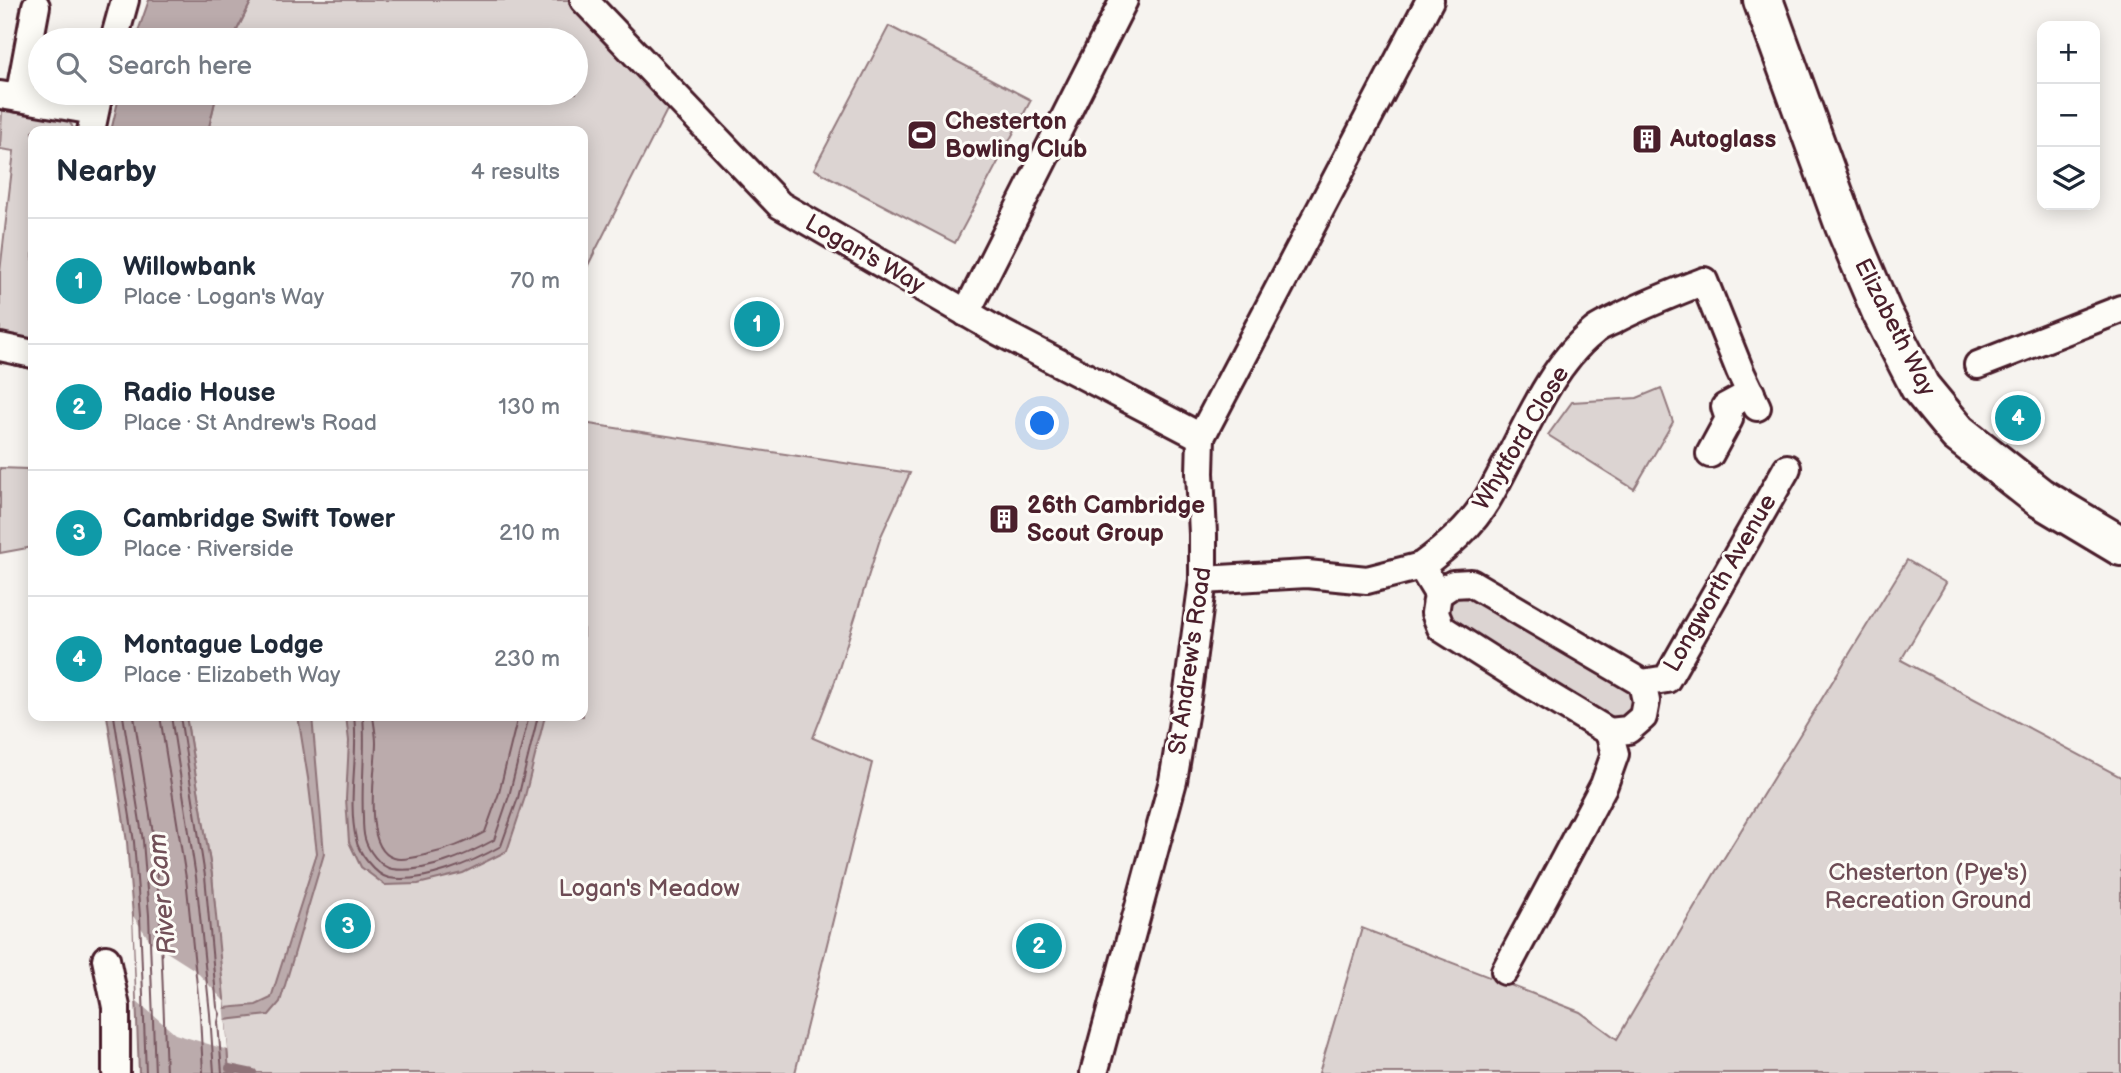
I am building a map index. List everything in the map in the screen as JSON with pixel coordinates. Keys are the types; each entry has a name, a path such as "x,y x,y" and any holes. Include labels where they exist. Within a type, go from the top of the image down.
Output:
{"main road":[{"name":"Elizabeth Way","path":"1736,0 1812,174 1845,226"},
{"name":"Elizabeth Way","path":"1763,0 1845,226 1882,313 1920,387 1958,433 2039,497 2121,547"}],"street":[{"path":"117,28 125,0"},
{"name":"Logan's Way","path":"584,0 780,205 966,313 1201,438"},
{"path":"966,313 1124,0"},
{"name":"St Andrew's Road","path":"1094,1073 1173,781 1187,698 1203,580 1201,438 1430,0"},
{"path":"30,28 36,6"},
{"path":"28,34 10,96 28,99"},
{"path":"57,105 94,112"},
{"name":"Whytford Close","path":"1421,566 1465,529 1487,500 1552,380 1593,331 1640,307 1704,281 1754,400 1725,407 1729,418 1710,454"},
{"path":"1978,365 2121,309"},
{"path":"0,347 28,353"},
{"name":"Longworth Avenue","path":"1438,594 1453,584 1471,583 1642,683 1667,679 1787,468"},
{"path":"1203,580 1307,574 1367,580 1421,566 1438,594 1435,613 1441,628 1609,732 1615,754 1604,785 1505,971"},
{"name":"Longworth Avenue","path":"1609,732 1628,730 1643,717 1646,701 1642,683"},
{"path":"106,959 116,1007 116,1073"}],"green space":[{"path":"252,0 569,0 669,106 588,265 588,126 209,126 214,105 588,105 588,28 238,28"},
{"name":"Chesterton Bowling Club","path":"889,26 1031,100 955,243 814,169"},
{"path":"2,110 59,115 72,126 28,126 28,338 0,335 0,272 14,151 0,149"},
{"path":"1661,388 1673,422 1634,489 1548,435 1572,402 1637,398"},
{"name":"Logan's Meadow","path":"588,424 910,473 881,536 835,681 813,738 872,763 795,1073 229,1073 212,875 187,721 588,721"},
{"path":"0,468 27,469 28,548 0,553"},
{"name":"Chesterton (Pye's) Recreation Ground","path":"1907,560 1946,583 1901,660 2121,777 2121,1073 1319,1073 1362,928 1580,1012 1617,1039 1713,876"},
{"path":"1464,594 1627,688 1633,699 1632,708 1615,721 1456,627 1450,608 1453,600"}],"water":[{"path":"149,0 252,0 238,28 139,28"},
{"path":"117,105 214,105 209,126 112,126"},
{"name":"River Cam","path":"108,721 187,721 212,875 225,1008 256,1005 271,998 317,853 299,721 312,721 324,854 280,1002 269,1015 225,1020 229,1073 139,1073 133,916 127,842"},
{"path":"347,721 544,721 524,800 507,851 463,873 418,884 385,885 361,867 349,842 346,799 349,741"}],"pier":[{"path":"133,916 151,942 195,970 224,1001 228,1050 175,1034 137,1001"}],"waterway":[{"path":"229,1068 253,1073"}],"place":[{"name":"Chesterton Bowling Club","path":"922,135"},
{"name":"Autoglass","path":"1647,139"},
{"name":"Willowbank","path":"757,324"},
{"name":"Montague Lodge","path":"2018,418"},
{"name":"26th Cambridge Scout Group","path":"1004,519"},
{"name":"Cambridge Swift Tower","path":"348,926"},
{"name":"Radio House","path":"1039,946"}]}
